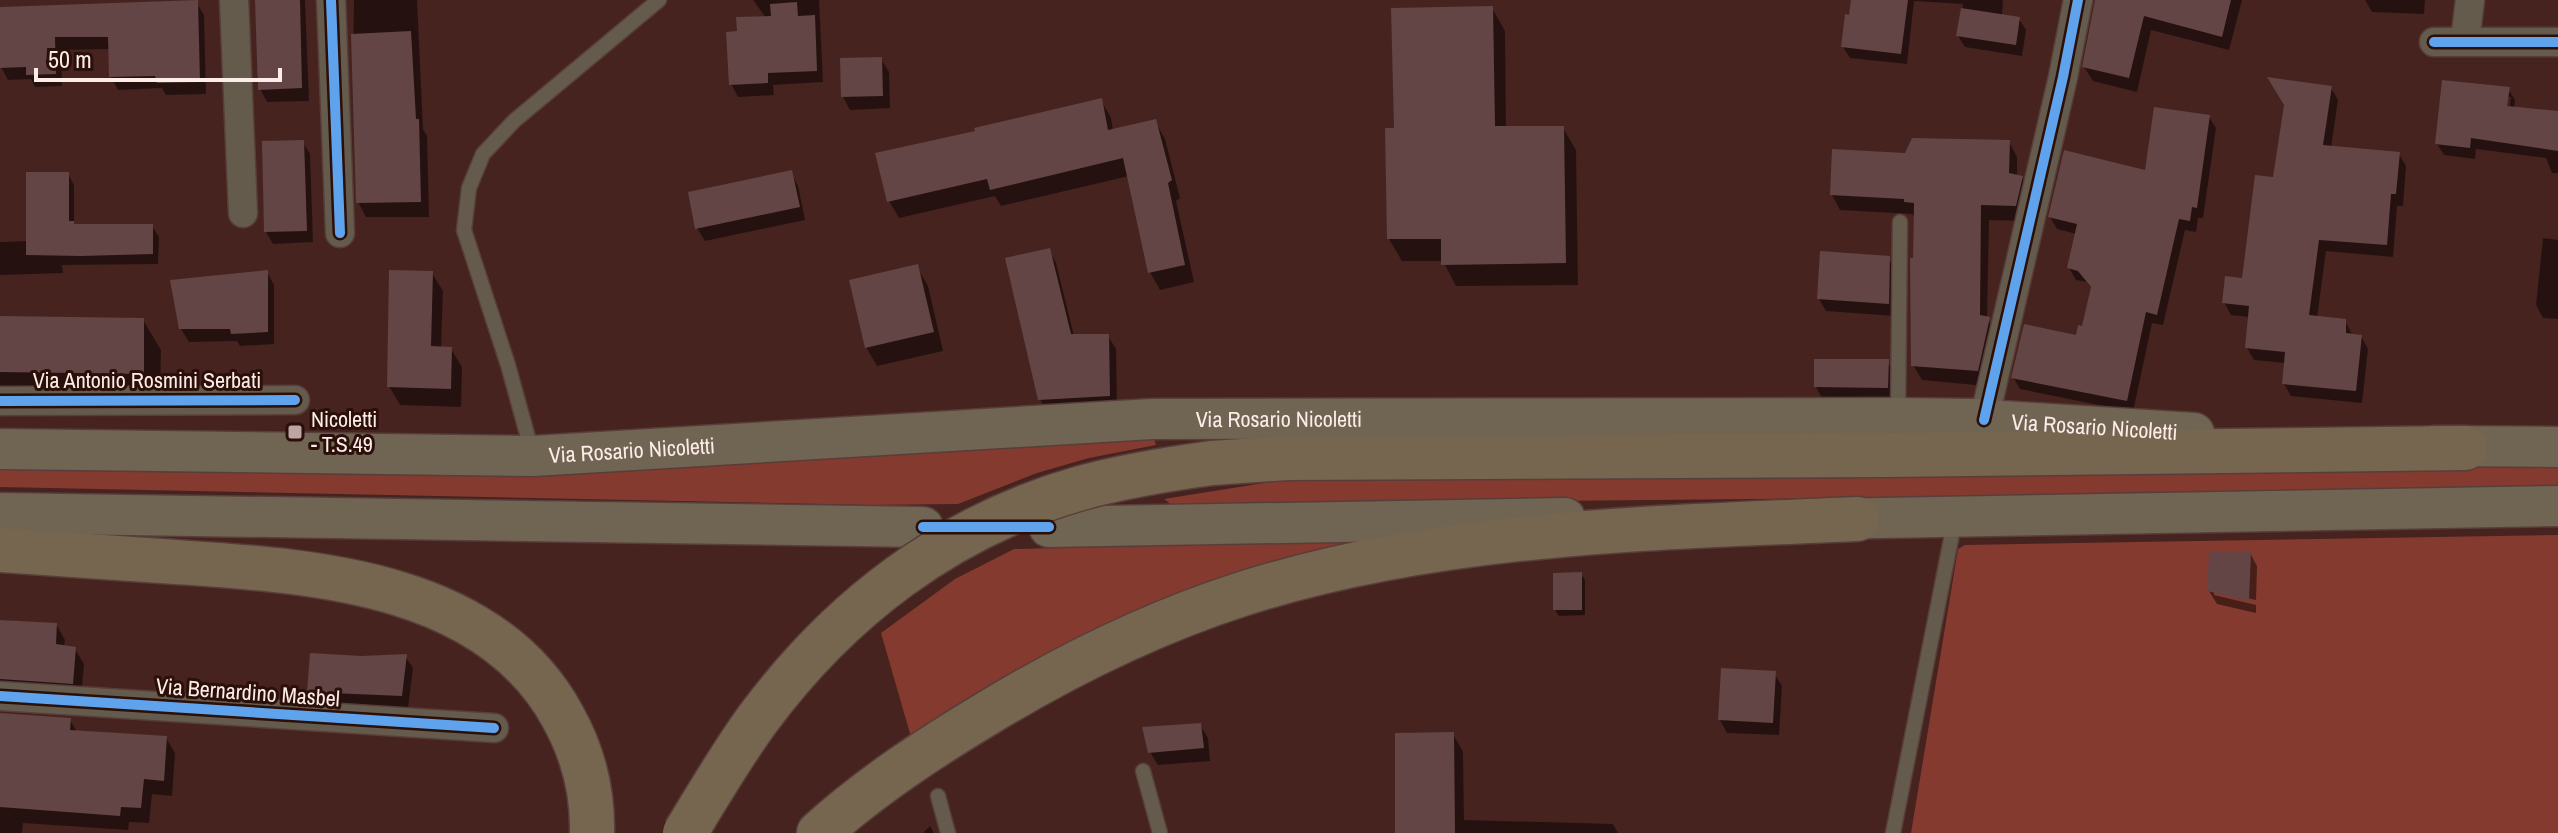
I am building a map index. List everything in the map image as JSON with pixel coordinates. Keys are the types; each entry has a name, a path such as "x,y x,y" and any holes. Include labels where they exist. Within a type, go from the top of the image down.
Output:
{"highway":[{"path":"685,833 757,721 805,662 845,619 891,582 938,550 1031,505 1080,488 1142,473 1212,463 1288,458 2465,448"},
{"path":"819,833 901,769 1026,690 1095,655 1241,594 1332,569 1516,539 1655,528 1857,519"},
{"path":"0,550 294,572 357,582 402,594 471,624 504,645 554,699 571,730 589,787 592,833"}],"main road":[{"name":"Via Rosario Nicoletti","path":"0,449 533,456 1152,419 1898,418 1984,420 2465,448 2558,447"},
{"path":"1049,527 1465,518 1955,518 2558,506"},
{"path":"0,513 923,527"}],"street":[{"path":"234,0 243,213"},
{"path":"331,0 340,233"},
{"path":"1984,420 2078,0"},
{"path":"2465,41 2470,0"},
{"path":"2434,42 2558,42"},
{"name":"Via Antonio Rosmini Serbati","path":"0,401 295,400"},
{"name":"Via Bernardino Masbel","path":"0,696 494,728"}],"lane":[{"path":"533,456 508,365 464,230 469,188 483,154 514,121 659,0"},
{"path":"1898,418 1900,222"},
{"path":"1893,833 1955,518"},
{"path":"1143,771 1160,833"},
{"path":"938,796 948,833"}],"shaded area":[{"path":"1152,433 1156,445 1089,458 1037,473 958,504 869,505 0,487 0,468 484,474"},
{"path":"2558,465 2558,486 2255,494 1352,503 1176,508 1164,499 1270,482 1364,478"},
{"path":"2558,535 2558,833 1911,833 1958,549 1965,545"},
{"path":"1400,540 911,737 881,633 955,579 1014,549"}],"building":[{"path":"198,0 200,82 157,83 155,76 109,77 108,37 55,37 56,74 26,75 26,67 0,68 0,7"},
{"path":"255,0 300,0 302,88 258,90"},
{"path":"1851,0 1908,0 1901,54 1841,47 1845,14 1849,15"},
{"path":"2095,0 2231,0 2222,37 2144,16 2129,78 2082,67"},
{"path":"797,2 798,16 815,15 817,71 768,73 768,83 729,85 726,32 737,31 736,17 771,16 770,4"},
{"path":"1493,6 1495,126 1564,126 1566,263 1441,265 1441,239 1387,239 1385,128 1394,128 1391,8"},
{"path":"1961,8 2020,17 2016,45 1956,36"},
{"path":"411,31 416,119 419,119 421,202 356,203 351,34"},
{"path":"882,57 883,96 841,97 840,58"},
{"path":"2267,77 2332,86 2323,145 2400,152 2396,194 2391,194 2387,245 2319,240 2309,315 2346,319 2346,333 2362,335 2356,391 2282,384 2285,352 2245,348 2249,306 2222,303 2225,276 2242,278 2255,175 2273,177 2284,105"},
{"path":"2442,80 2510,87 2507,106 2558,111 2558,151 2471,138 2470,148 2435,144"},
{"path":"1102,98 1108,130 1156,119 1172,180 1168,183 1185,265 1148,273 1123,158 990,190 987,179 887,202 875,153"},
{"path":"2154,107 2210,115 2197,208 2192,207 2190,221 2179,219 2157,315 2146,312 2127,401 2011,378 2024,324 2076,335 2078,325 2082,326 2091,287 2078,271 2067,268 2077,224 2048,217 2064,150 2145,170"},
{"path":"1912,138 2010,140 2009,173 2023,176 2016,206 1981,205 1980,315 1990,317 1978,371 1911,366 1910,258 1913,258 1914,203 1904,202 1904,199 1830,195 1832,149 1905,153"},
{"path":"304,140 307,231 264,232 262,141"},
{"path":"792,170 800,207 695,229 688,192"},
{"path":"26,172 69,172 69,221 74,221 74,224 153,224 153,254 26,255"},
{"path":"1050,248 1071,334 1109,334 1110,396 1038,400 1005,258"},
{"path":"1820,251 1890,256 1889,304 1817,299"},
{"path":"918,264 934,332 865,348 849,280"},
{"path":"268,270 268,332 231,334 230,329 179,329 170,280"},
{"path":"389,270 433,271 431,346 452,347 451,389 387,387"},
{"path":"0,316 144,318 144,374 0,372"},
{"path":"1814,359 1889,359 1888,388 1814,387"},
{"path":"2251,551 2249,601 2207,591 2209,552"},
{"path":"1582,572 1582,610 1553,610 1553,573"},
{"path":"0,620 57,623 56,644 76,647 73,684 0,679"},
{"path":"310,653 361,656 407,654 402,696 307,692"},
{"path":"1721,668 1776,671 1773,723 1718,720"},
{"path":"0,713 71,718 70,730 167,736 164,781 144,779 141,808 121,807 120,816 0,807"},
{"path":"1201,723 1204,748 1148,753 1142,727"},
{"path":"1454,732 1455,833 1395,833 1395,733"}],"cycle path":[{"path":"331,0 340,233"},
{"path":"1984,420 2078,0"},
{"path":"2434,42 2558,42"},
{"path":"0,401 295,400"},
{"path":"923,527 1049,527"},
{"path":"0,696 494,728"}],"place":[{"name":"Nicoletti - T.S.49","path":"295,432"}]}
